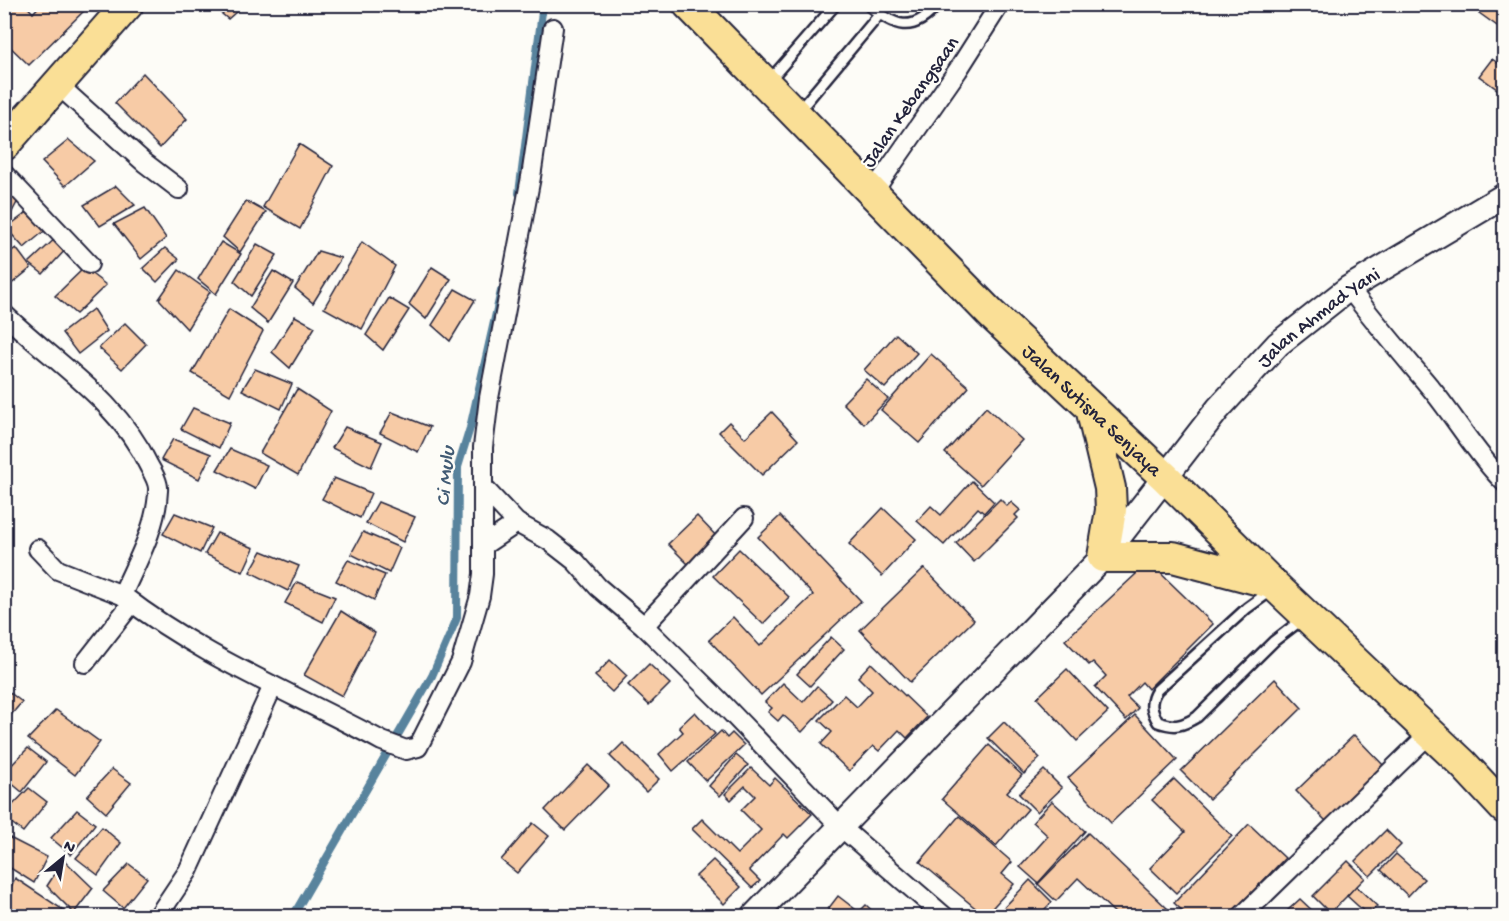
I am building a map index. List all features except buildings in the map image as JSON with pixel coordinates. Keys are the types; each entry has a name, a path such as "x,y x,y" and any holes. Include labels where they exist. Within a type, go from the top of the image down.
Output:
{"main road":[{"path":"4,145 128,4"},
{"name":"Jalan Sutisna Senjaya","path":"698,8 767,84 991,314 1166,478 1306,616 1463,764 1504,808"},
{"path":"1091,408 1110,488 1111,510 1103,557 1173,557 1274,585"}],"street":[{"name":"Jalan Kebangsaan","path":"873,192 958,70 1000,4"},
{"path":"38,549 58,570 127,599 201,650 382,741 406,750 418,747 461,662 480,596 484,545 483,447 489,398 531,177 553,28"},
{"path":"57,84 145,163 179,189"},
{"path":"4,174 89,264"},
{"name":"Jalan Ahmad Yani","path":"754,916 1103,557 1207,422 1258,363 1296,328 1349,288 1504,196"},
{"path":"1349,288 1385,336 1434,393 1488,466 1504,482"},
{"path":"4,314 111,408 139,447 159,488 155,515 127,599 85,663"},
{"path":"484,488 518,523 548,540 575,561 598,587 644,626 720,701 842,828 944,916"},
{"path":"644,626 744,518"},
{"path":"484,545 518,523"},
{"path":"158,916 188,871 273,686"},
{"path":"1242,916 1429,734"}],"lane":[{"path":"767,84 836,4"},
{"path":"867,4 879,15 906,25 927,18 938,4"},
{"path":"796,114 879,15"},
{"path":"1274,585 1157,690 1152,697 1151,710 1158,722 1172,727 1184,726 1197,717 1274,641 1306,616"}],"waterway":[{"name":"Ci Mulu","path":"519,193 543,4"},
{"name":"Ci Mulu","path":"293,916 432,676 457,618 458,467 470,428 501,291"}]}
